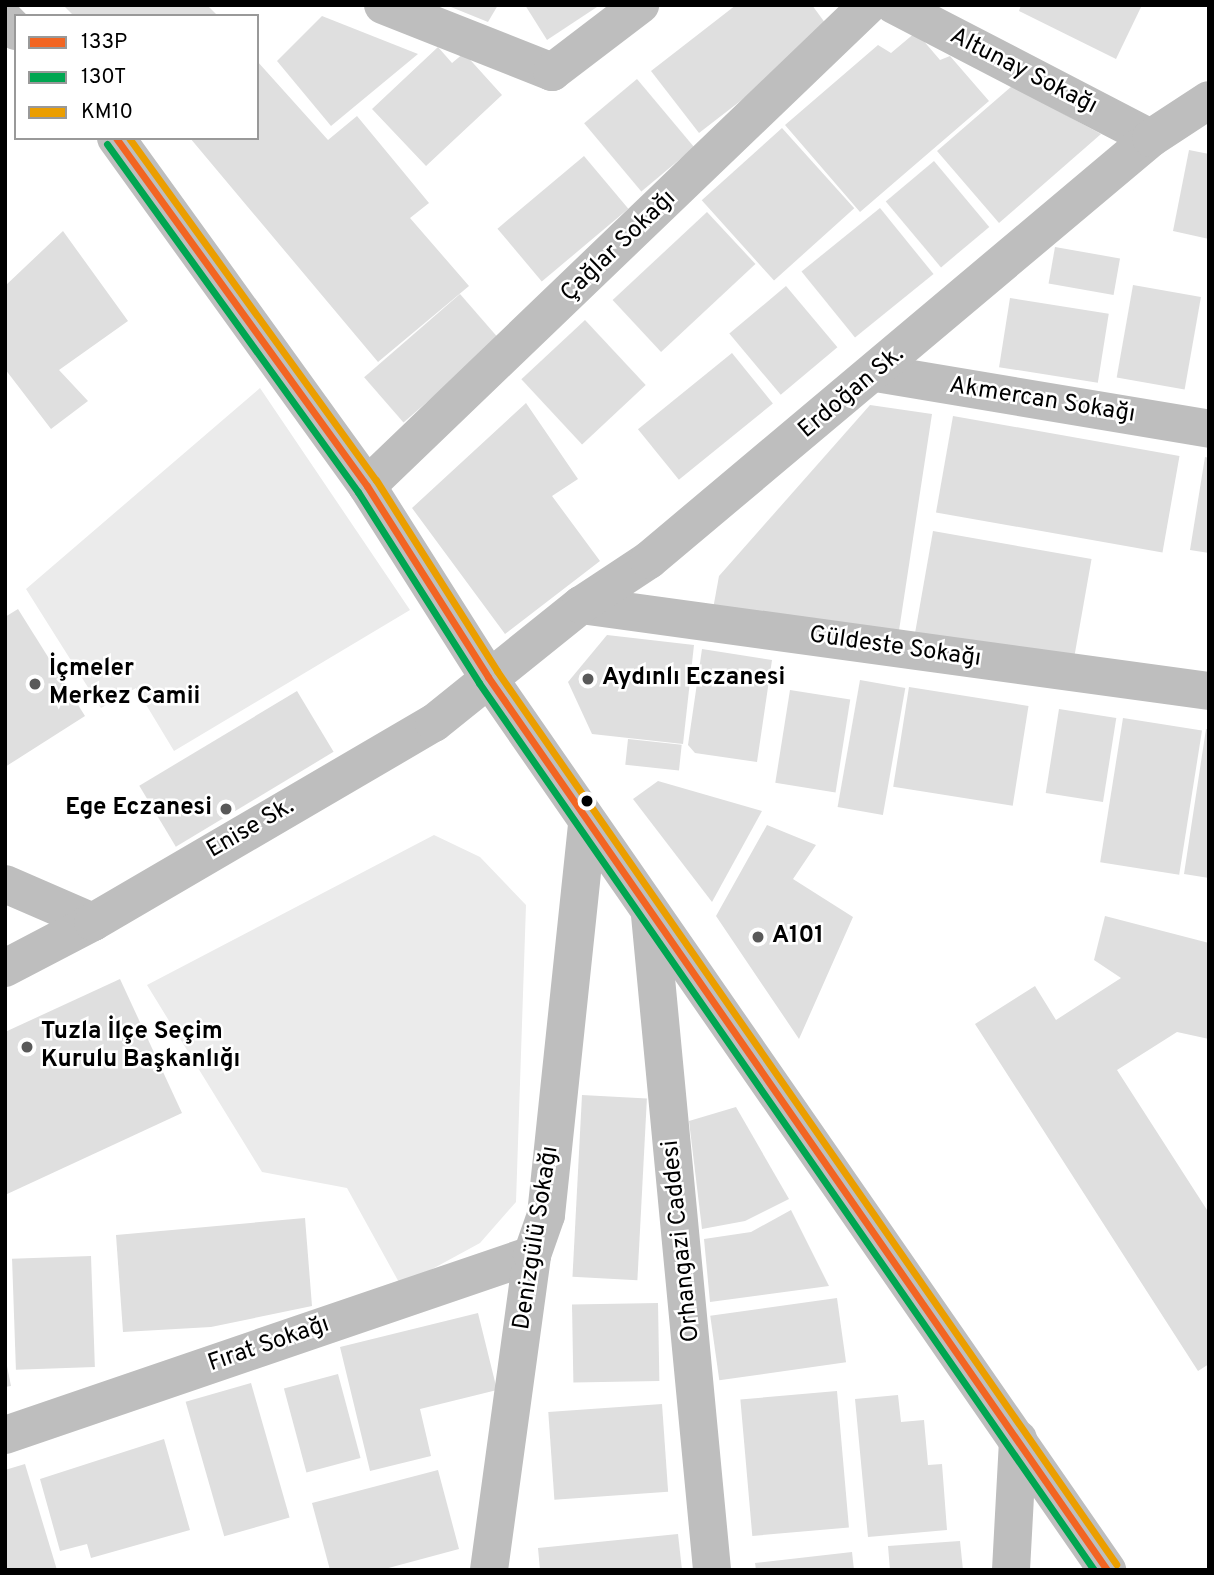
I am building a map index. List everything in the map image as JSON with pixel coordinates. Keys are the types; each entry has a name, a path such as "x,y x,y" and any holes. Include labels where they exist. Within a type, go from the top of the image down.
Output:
{"street":[{"path":"383,5 552,72 640,5"},
{"name":"Çağlar Sokağı","path":"367,486 868,5"},
{"name":"Altunay Sokağı","path":"894,5 1151,138"},
{"name":"Erdoğan Sk.","path":"488,677 581,605 649,560 876,373 1151,138 1209,100"},
{"path":"117,140 367,486 488,677 1107,1570"},
{"name":"Akmercan Sokağı","path":"876,373 1209,429"},
{"name":"Güldeste Sokağı","path":"581,605 1209,691"},
{"name":"Enise Sk.","path":"5,968 93,922 433,723 488,677"},
{"name":"Denizgülü Sokağı","path":"489,1570 532,1255 546,1215 587,822"},
{"path":"5,884 93,922"},
{"name":"Orhangazi Caddesi","path":"650,913 712,1570"},
{"name":"Fırat Sokağı","path":"5,1435 532,1255"},
{"path":"1011,1570 1018,1439"}],"shaded area":[{"path":"260,388 410,610 174,751 136,688 101,708 26,589"},
{"path":"434,835 480,857 526,905 516,1202 480,1243 401,1286 347,1188 262,1172 147,985"}],"building":[{"path":"63,5 207,5 216,14 72,14"},
{"path":"446,5 498,5 488,22"},
{"path":"525,5 600,5 547,40"},
{"path":"736,5 812,5 831,31 699,133 651,71"},
{"path":"1021,5 1142,5 1116,59 1019,11"},
{"path":"322,16 418,54 331,126 277,61"},
{"path":"916,32 940,60 950,56 989,101 860,212 785,125 878,45 891,53"},
{"path":"438,47 452,63 464,53 502,95 426,166 372,109"},
{"path":"259,63 328,140 357,116 429,203 410,218 469,286 378,362 192,140 259,140"},
{"path":"637,79 694,147 641,192 584,123"},
{"path":"1012,86 1101,134 999,223 937,151"},
{"path":"782,128 854,208 774,281 702,200"},
{"path":"1189,150 1209,154 1209,239 1173,231"},
{"path":"584,156 628,209 542,281 497,229"},
{"path":"934,161 989,227 941,267 886,201"},
{"path":"880,208 933,274 855,338 802,272"},
{"path":"707,212 755,264 661,352 613,300"},
{"path":"63,231 128,321 59,370 88,401 51,429 5,369 5,286"},
{"path":"1055,247 1120,258 1114,295 1049,283"},
{"path":"1133,285 1201,297 1185,390 1117,378"},
{"path":"786,286 837,347 781,395 729,334"},
{"path":"460,294 499,339 404,423 364,377"},
{"path":"1010,298 1109,314 1098,383 999,367"},
{"path":"585,320 646,385 582,444 521,379"},
{"path":"732,353 773,404 679,480 638,429"},
{"path":"526,403 578,479 552,496 600,561 505,634 412,508"},
{"path":"870,405 932,414 898,637 713,609 719,576"},
{"path":"953,416 1180,456 1162,552 936,513"},
{"path":"1205,457 1209,458 1209,553 1190,550"},
{"path":"933,531 1092,559 1073,662 915,634"},
{"name":"İçmeler Merkez Camii","path":"18,609 85,716 5,767 5,617"},
{"path":"607,635 694,645 683,744 592,734 568,682"},
{"path":"702,649 772,660 757,762 695,753 688,745"},
{"path":"860,680 905,688 883,815 838,807"},
{"path":"909,687 1029,706 1013,806 893,787"},
{"path":"790,690 850,700 836,792 775,783"},
{"path":"297,691 334,752 176,847 139,786"},
{"path":"1059,709 1116,718 1103,802 1046,793"},
{"path":"1123,718 1202,731 1179,875 1100,862"},
{"path":"1206,729 1209,730 1209,878 1184,874"},
{"path":"628,739 682,745 679,771 625,765"},
{"path":"658,781 762,811 712,902 633,799"},
{"path":"767,825 816,845 793,879 853,917 799,1039 716,916"},
{"path":"1105,916 1209,943 1209,1039 1177,1032 1117,1070 1209,1213 1209,1364 1198,1371 975,1024 1035,986 1056,1020 1121,978 1094,960"},
{"path":"120,979 182,1113 5,1195 5,1032"},
{"path":"582,1095 647,1098 637,1280 572,1277"},
{"path":"736,1107 789,1199 745,1221 702,1229 689,1121"},
{"path":"791,1210 829,1286 710,1302 704,1239 751,1232"},
{"path":"305,1218 312,1306 211,1327 123,1332 116,1235"},
{"path":"91,1256 95,1367 16,1370 12,1259"},
{"path":"837,1298 846,1362 719,1380 710,1316"},
{"path":"658,1303 659,1381 573,1382 572,1305"},
{"path":"478,1313 497,1390 420,1409 431,1456 370,1471 340,1347"},
{"path":"5,1356 11,1386 5,1387"},
{"path":"338,1374 361,1458 306,1473 284,1388"},
{"path":"251,1383 290,1518 224,1536 186,1402"},
{"path":"837,1391 849,1527 752,1536 740,1399"},
{"path":"898,1395 901,1422 924,1420 928,1465 942,1464 947,1530 868,1537 855,1399"},
{"path":"662,1404 668,1492 554,1500 548,1412"},
{"path":"164,1439 190,1530 91,1558 87,1544 60,1551 40,1479"},
{"path":"25,1464 57,1570 5,1570 5,1470"},
{"path":"438,1470 459,1549 381,1570 330,1570 312,1503"},
{"path":"678,1534 682,1570 540,1570 538,1548"},
{"path":"960,1541 963,1570 890,1570 888,1546"},
{"path":"852,1552 854,1570 756,1570 755,1563"}],"transit line":[{"name":"133P","path":"117,140 367,486 488,677 1107,1570"},
{"name":"KM10","path":"130,140 376,480 497,671 1116,1564"},
{"name":"130T","path":"107,144 358,492 479,683 1094,1570"}],"place":[{"name":"Aydınlı Eczanesi","path":"588,679"},
{"name":"İçmeler Merkez Camii","path":"35,684"},
{"name":"Ege Eczanesi","path":"226,809"},
{"name":"A101","path":"758,937"},
{"name":"Tuzla İlçe Seçim Kurulu Başkanlığı","path":"27,1047"}]}
